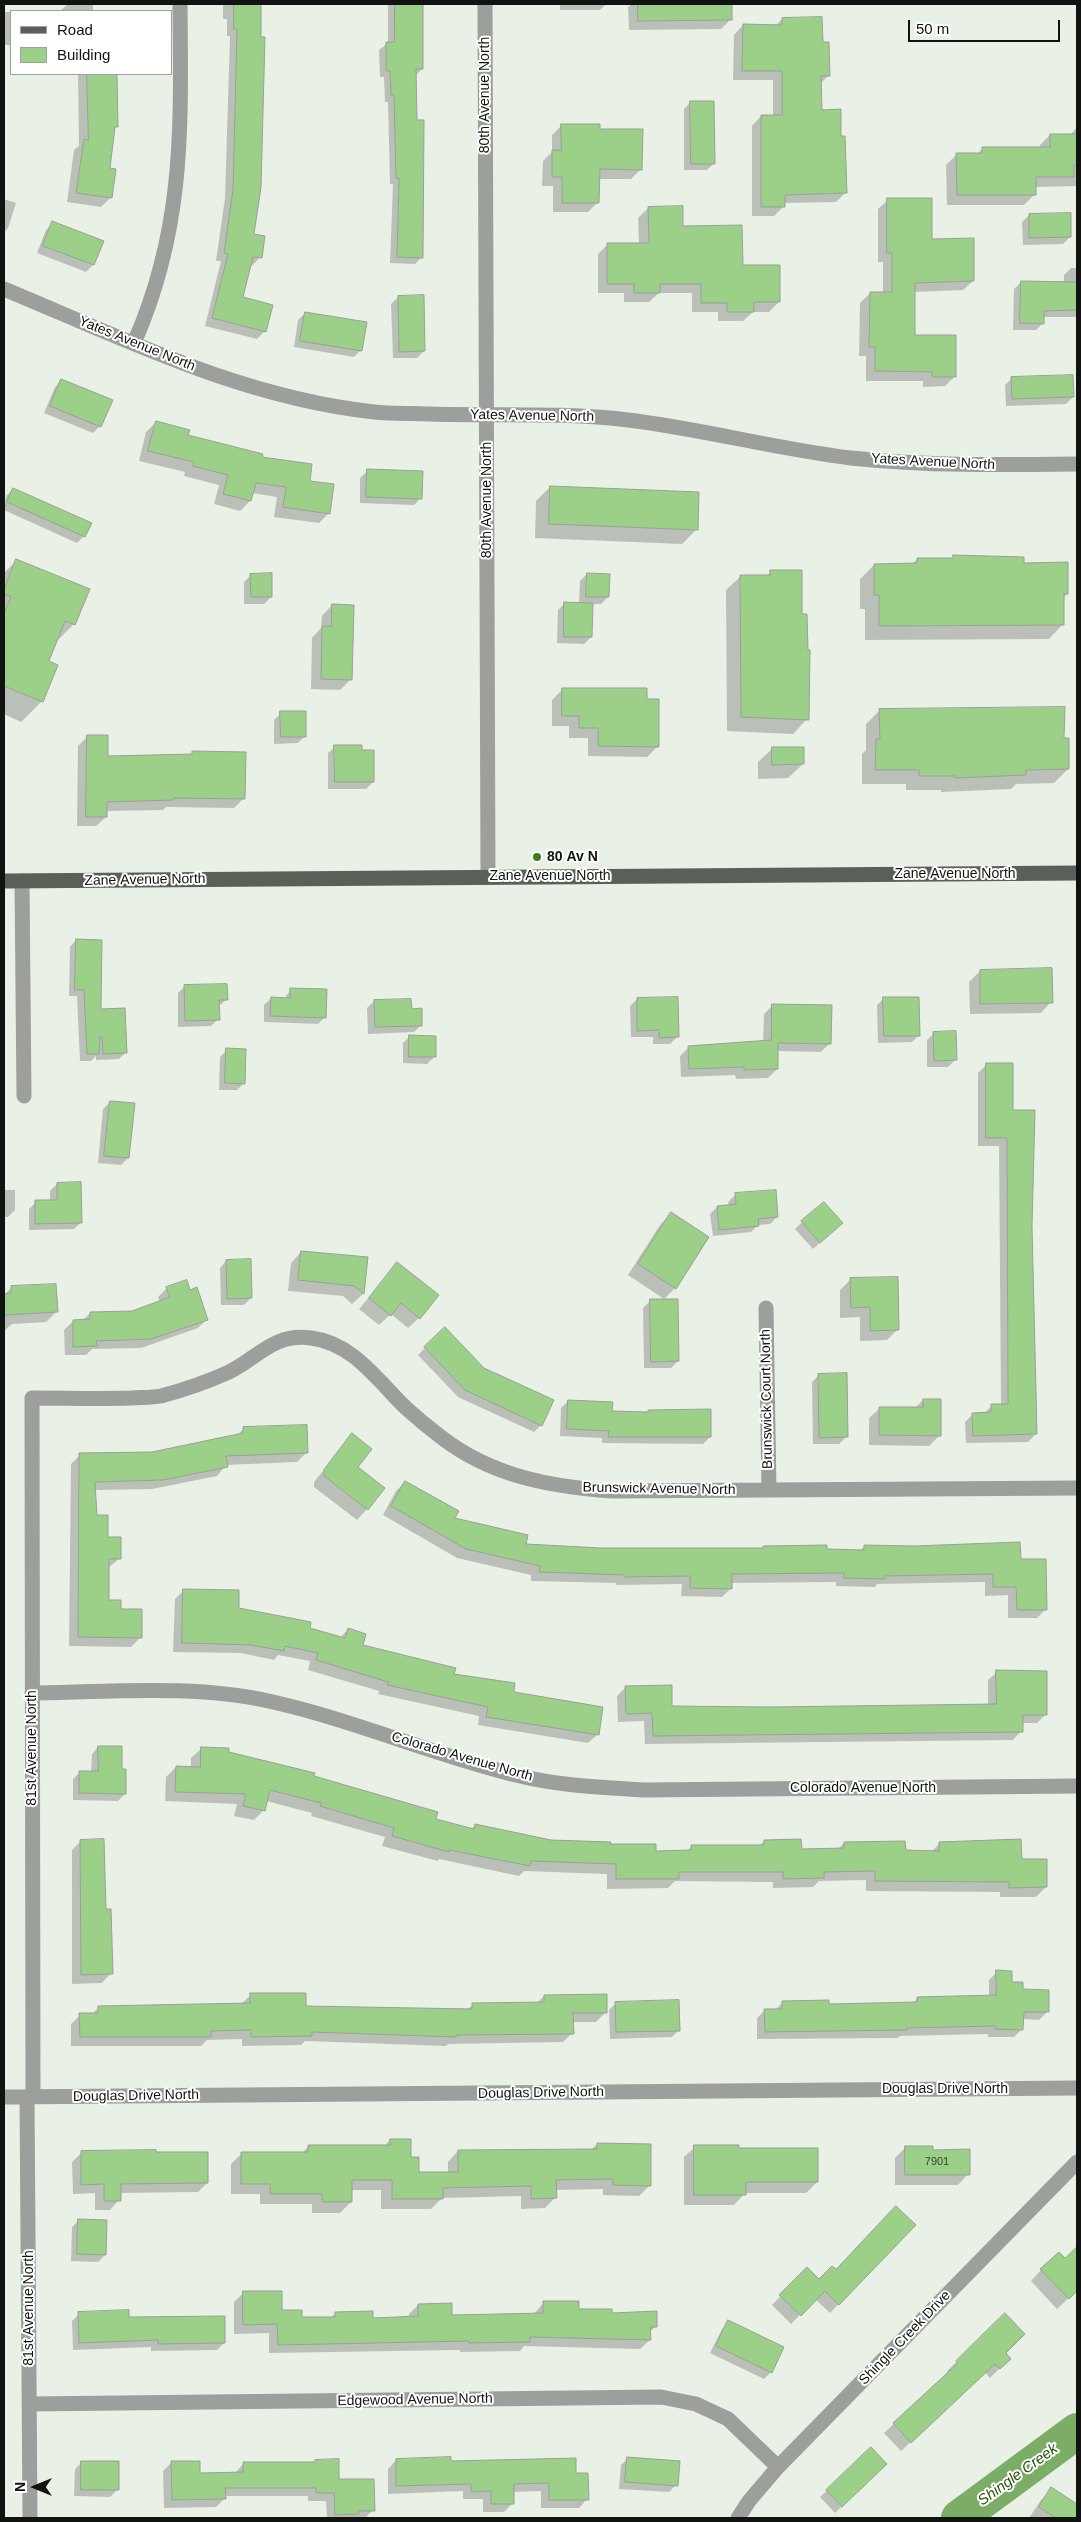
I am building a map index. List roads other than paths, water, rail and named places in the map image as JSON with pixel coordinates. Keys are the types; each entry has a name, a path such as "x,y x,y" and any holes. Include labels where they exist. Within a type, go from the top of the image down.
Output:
{"main road":[{"name":"Zane Avenue North","path":"4,881 1077,873"}],"street":[{"path":"134,343 164,260 176,198 181,136 180,4"},
{"name":"80th Avenue North","path":"485,4 488,877"},
{"name":"Yates Avenue North","path":"4,289 241,385 307,401 376,412 608,418 683,427 773,447 853,458 935,464 1077,464"},
{"path":"22,881 24,1096"},
{"name":"Brunswick Court North","path":"766,1308 769,1490"},
{"name":"Brunswick Avenue North","path":"32,1398 159,1396 196,1386 231,1371 262,1349 285,1340 310,1338 333,1343 355,1356 408,1409 443,1438 482,1462 523,1479 566,1488 612,1491 1077,1488"},
{"name":"81st Avenue North","path":"30,2518 32,1398"},
{"name":"Colorado Avenue North","path":"32,1693 169,1691 220,1693 272,1702 322,1715 462,1760 522,1777 584,1786 644,1790 1077,1786"},
{"name":"Douglas Drive North","path":"4,2097 1077,2088"},
{"name":"Shingle Creek Drive","path":"738,2518 749,2501 778,2467 1077,2162"},
{"name":"Edgewood Avenue North","path":"29,2404 661,2397 696,2404 728,2419 778,2467"}],"waterway":[{"name":"Shingle Creek","path":"959,2518 1077,2431"}],"place":[{"name":"80 Av N","path":"537,857"}]}
